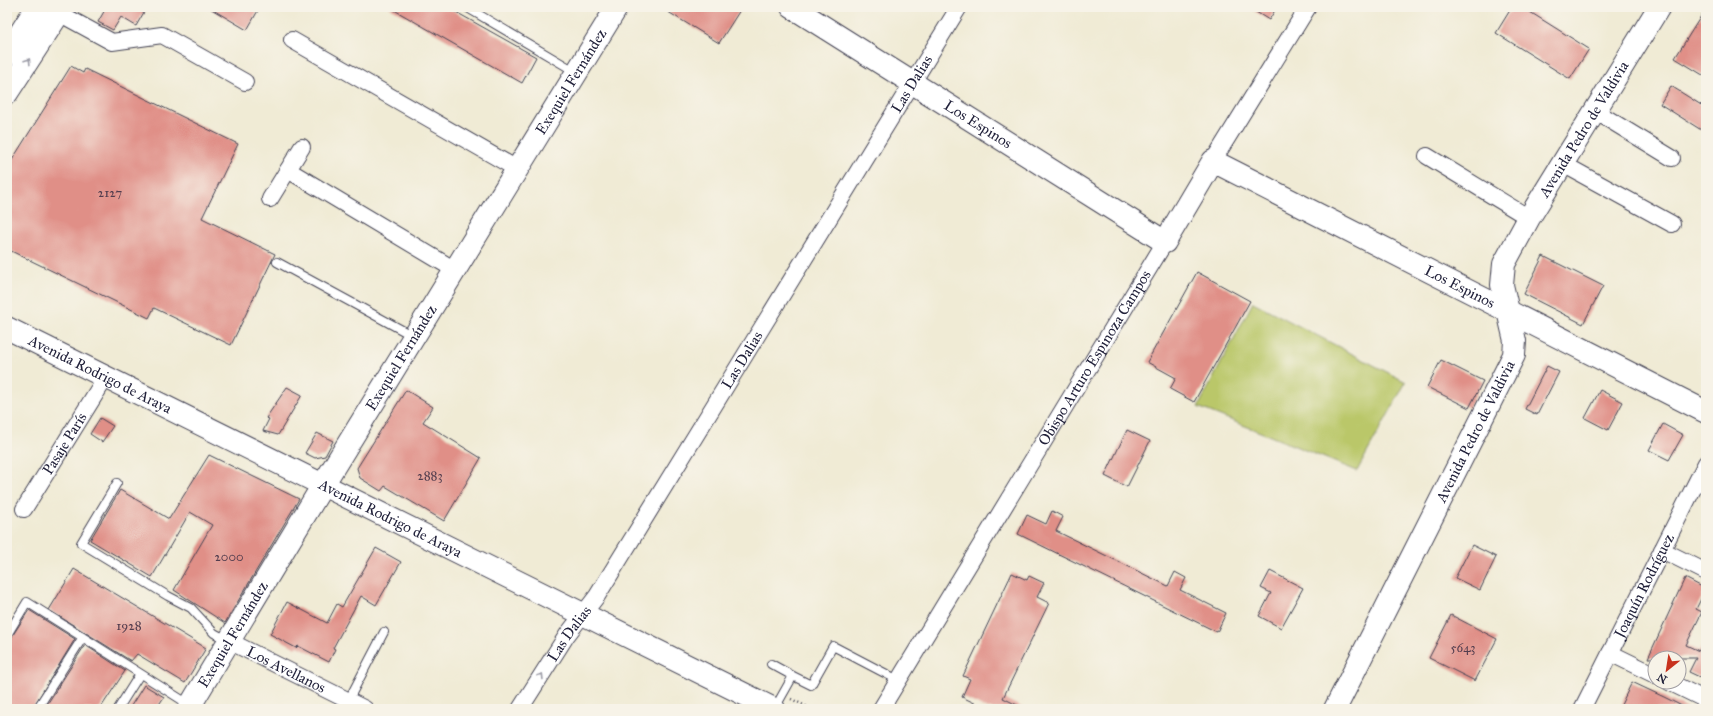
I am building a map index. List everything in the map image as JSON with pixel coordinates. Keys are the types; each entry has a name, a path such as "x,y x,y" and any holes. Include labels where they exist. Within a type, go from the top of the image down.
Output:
{"street":[{"path":"7,54 37,7"},
{"name":"Los Espinos","path":"792,7 1165,242"},
{"name":"Las Dalias","path":"520,709 567,635 596,596 959,7"},
{"name":"Obispo Arturo Espinoza Campos","path":"881,709 1308,7"},
{"name":"Avenida Pedro de Valdivia","path":"1335,709 1513,359 1515,352 1515,341 1502,285 1503,267 1529,218 1659,7"},
{"path":"7,94 61,10 112,42 162,35 245,82"},
{"name":"Exequiel Fernández","path":"189,707 414,336 577,72 612,10"},
{"path":"292,40 517,169"},
{"path":"1595,111 1672,158"},
{"path":"270,199 302,147"},
{"path":"1427,156 1529,218"},
{"name":"Los Espinos","path":"1213,161 1706,412"},
{"path":"1563,164 1672,224"},
{"path":"288,170 455,270"},
{"name":"Avenida Rodrigo de Araya","path":"7,328 775,709"},
{"name":"Pasaje París","path":"24,510 106,377"},
{"name":"Joaquín Rodríguez","path":"1582,709 1706,463"},
{"path":"1662,550 1706,572"},
{"name":"Los Avellanos","path":"229,641 365,709"},
{"path":"1610,653 1647,671"},
{"path":"1685,690 1706,700"}],"lane":[{"path":"466,7 577,72"},
{"path":"277,262 414,336"},
{"path":"117,483 81,543 168,596 191,608 214,633 229,641"},
{"path":"7,635 27,602 189,707"},
{"path":"348,700 384,632"},
{"path":"37,709 83,637"},
{"path":"771,664 811,685 833,646 898,680"},
{"path":"118,709 140,674"},
{"path":"775,709 793,676"}],"green space":[{"path":"1253,302 1406,382 1357,471 1198,407"}],"building":[{"path":"105,7 147,7 136,26 121,17 113,30 98,22 106,8"},
{"path":"208,7 260,7 247,30"},
{"path":"389,7 447,7 536,57 522,83"},
{"path":"660,7 742,7 719,43"},
{"path":"1248,7 1277,7 1269,20"},
{"path":"1512,7 1522,7 1589,49 1570,79 1496,33"},
{"path":"1706,8 1706,77 1675,58"},
{"path":"71,66 83,73 85,69 238,144 202,218 275,254 231,345 154,308 149,318 7,249 7,168"},
{"path":"1671,86 1706,108 1706,133 1660,104"},
{"path":"1543,256 1603,286 1583,324 1524,294"},
{"path":"1197,272 1250,301 1194,402 1170,389 1176,378 1147,362"},
{"path":"1441,360 1483,381 1469,408 1427,387"},
{"path":"1547,366 1559,372 1537,415 1525,409"},
{"path":"287,387 302,395 278,435 263,431 269,419 266,418"},
{"path":"406,390 433,407 423,422 481,458 444,521 385,486 381,491 360,478 357,468"},
{"path":"1600,390 1623,402 1608,430 1585,418"},
{"path":"100,418 113,426 102,442 90,434"},
{"path":"1663,424 1683,435 1669,460 1649,450"},
{"path":"1127,430 1150,441 1127,487 1105,476"},
{"path":"317,433 333,441 325,456 315,458 305,453"},
{"path":"209,455 299,499 225,623 174,590 212,525 190,512 152,577 90,540 120,490 169,519"},
{"path":"1052,511 1063,517 1056,531 1168,586 1175,572 1186,578 1180,590 1226,613 1217,632 1018,534 1027,515 1046,524"},
{"path":"1472,545 1496,557 1480,590 1455,578"},
{"path":"376,548 401,562 376,605 361,596 333,648 335,649 329,662 298,646 296,648 270,634 287,602 327,623 337,604 342,607"},
{"path":"74,569 206,648 185,683 137,654 131,661 49,610"},
{"path":"1270,571 1303,588 1281,628 1259,616 1271,593 1261,588"},
{"path":"1012,573 1027,580 1029,576 1044,583 1037,597 1049,603 1003,698 1025,709 987,709 962,697 970,679 963,676"},
{"path":"1685,578 1706,589 1696,609 1702,612 1686,645 1699,651 1706,636 1706,680 1689,672 1696,658 1687,658 1687,650 1652,650"},
{"path":"29,610 75,639 32,709 7,709 7,644"},
{"path":"1451,615 1497,639 1475,681 1429,658"},
{"path":"85,645 125,671 100,709 44,709"},
{"path":"1632,682 1688,709 1619,709"},
{"path":"144,685 164,697 156,709 129,709"}]}
